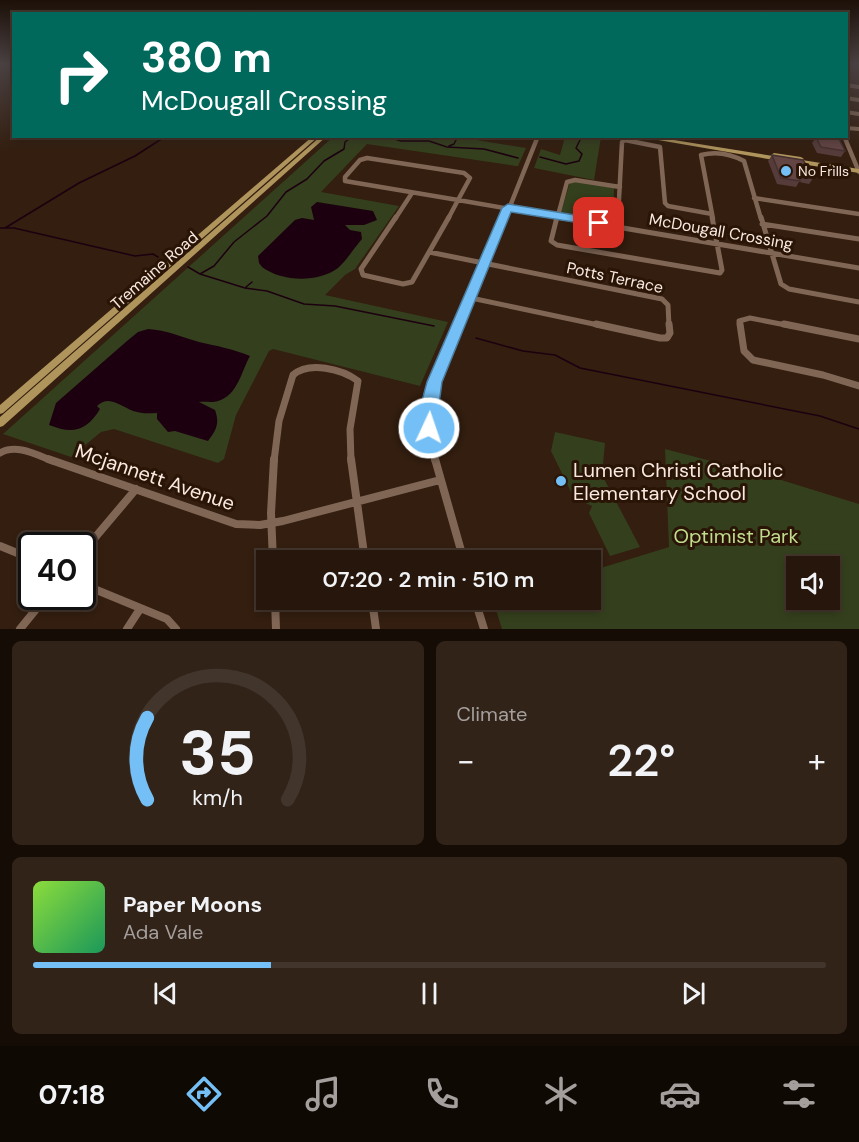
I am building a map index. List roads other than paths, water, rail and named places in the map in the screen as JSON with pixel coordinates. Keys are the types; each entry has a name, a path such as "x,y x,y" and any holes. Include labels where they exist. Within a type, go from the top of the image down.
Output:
{"main road":[{"name":"Tremaine Road","path":"0,410 315,138"},
{"name":"Tremaine Road","path":"0,423 324,138"},
{"path":"651,138 858,168"},
{"path":"676,138 858,168"}],"street":[{"path":"461,550 429,436 431,397 439,369 537,138"},
{"path":"845,138 858,168"},
{"path":"618,226 622,142 628,140 661,147 666,204 712,214"},
{"path":"620,187 568,181 550,239 557,245 719,273 722,270 701,155 704,153 737,158 744,161 779,282 786,288 859,302"},
{"name":"McDougall Crossing","path":"457,200 470,178 469,175 367,158 360,160 344,178 347,182 859,268"},
{"path":"412,193 361,269 361,274 408,284 414,280 457,200"},
{"path":"754,198 859,214"},
{"path":"762,224 859,239"},
{"name":"Potts Terrace","path":"429,252 662,299 669,308 670,336 660,338 471,298"},
{"path":"859,339 750,318 739,321 744,351 753,360 823,375 859,387"},
{"path":"273,550 271,470 276,431 293,375 303,366 354,378 358,381 352,412 350,443 363,550"},
{"name":"Mcjannett Avenue","path":"0,453 6,449 19,449 225,521 248,524 272,523 440,480"},
{"path":"96,536 136,489"},
{"path":"0,546 18,553"},
{"path":"96,590 171,621 176,629"},
{"path":"127,629 140,609"},
{"path":"20,629 35,610"},
{"path":"275,610 276,629"},
{"path":"373,610 376,629"},
{"path":"478,610 484,629"}],"waterway":[{"path":"5,228 79,183 135,156 163,138"},
{"path":"200,274 214,266 234,242 267,216 286,192 307,179 324,161 344,149 345,142 350,138"},
{"path":"391,138 401,141 429,141 447,147 484,149 518,158"},
{"path":"449,146 454,144 457,138"},
{"path":"540,157 566,164 579,161 582,154 576,148 581,138"},
{"path":"0,228 5,228"},
{"path":"5,228 14,228 135,256 153,254 158,257"},
{"path":"188,267 200,274"},
{"path":"200,274 245,288 267,291 304,304 335,306 434,326"},
{"path":"246,287 252,282"},
{"path":"476,338 523,351 555,355 580,368 820,416 859,429"}],"place":[{"name":"No Frills","path":"786,171"},
{"name":"Lumen Christi Catholic Elementary School","path":"561,481"}],"park label":[{"name":"Optimist Park","path":"736,536"}]}
